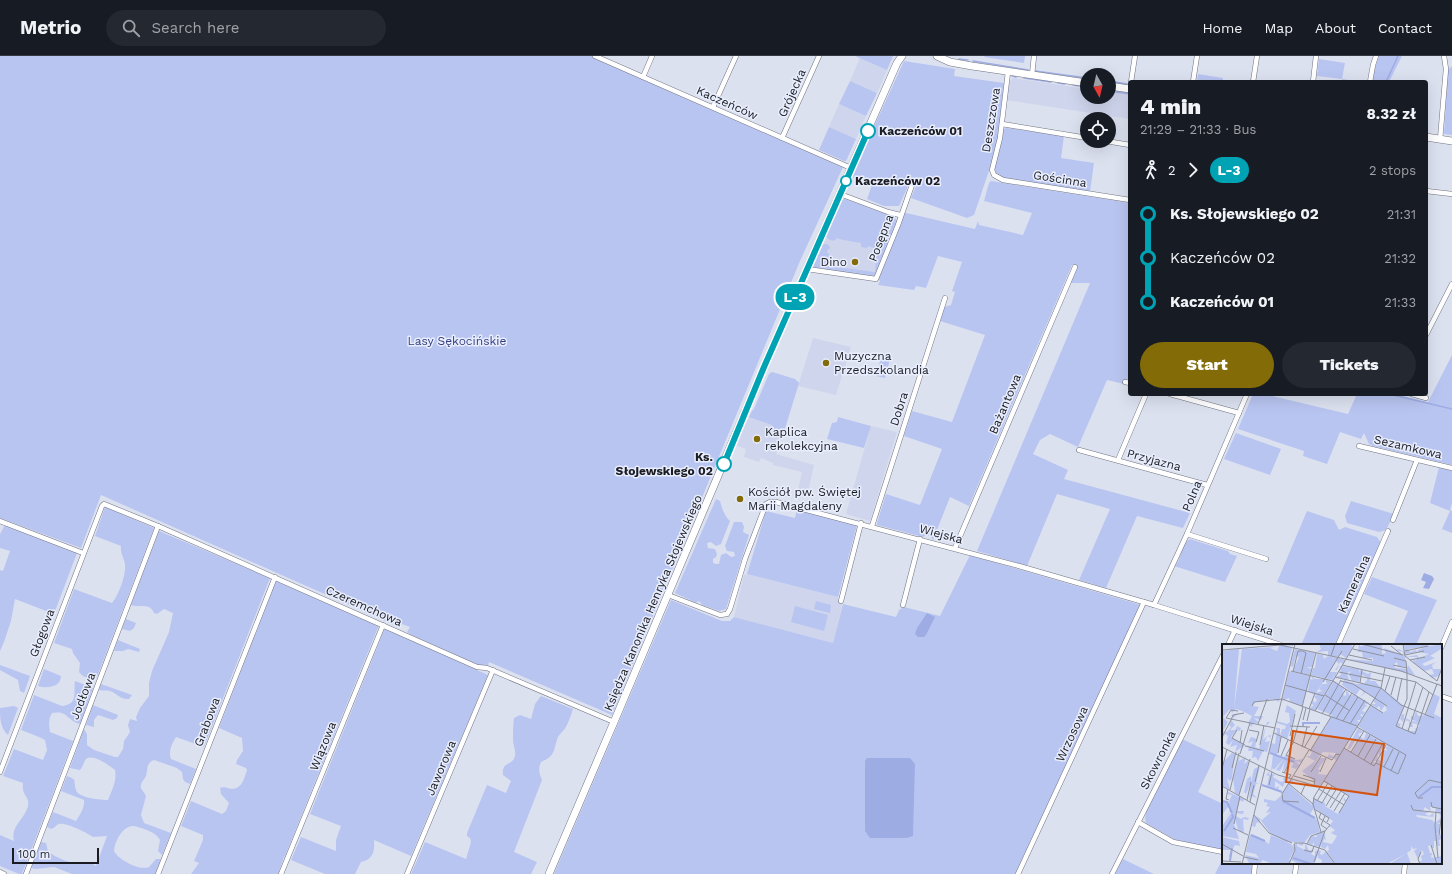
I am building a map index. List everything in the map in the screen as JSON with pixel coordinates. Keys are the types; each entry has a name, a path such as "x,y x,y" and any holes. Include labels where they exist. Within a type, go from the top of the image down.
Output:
{"street":[{"name":"Kaczeńców","path":"595,56 851,168"},
{"path":"643,77 652,56"},
{"path":"713,107 736,56"},
{"name":"Grójecka","path":"782,138 819,56"},
{"name":"Księdza Kanonika Henryka Słojewskiego","path":"549,874 758,382 897,63 902,56"},
{"path":"936,56 950,62 1080,82"},
{"path":"1032,75 1034,56"},
{"path":"1131,80 1135,56"},
{"path":"1193,80 1197,56"},
{"path":"1253,80 1257,56"},
{"path":"1313,80 1316,56"},
{"path":"1370,80 1372,65 1376,56"},
{"path":"1440,140 1446,68 1444,56"},
{"name":"Deszczowa","path":"992,170 999,146 1008,72"},
{"path":"1116,87 1128,89"},
{"path":"1002,124 1080,137"},
{"path":"1428,137 1452,141"},
{"path":"1116,143 1128,145"},
{"name":"Gościnna","path":"992,170 994,175 1003,180 1128,200"},
{"name":"Posępna","path":"807,269 876,278 912,185"},
{"path":"1428,190 1452,194"},
{"path":"840,194 900,215"},
{"name":"Bażantowa","path":"955,548 1075,268"},
{"path":"1428,331 1452,284"},
{"name":"Dobra","path":"872,526 945,298"},
{"name":"Przyjazna","path":"1118,460 1145,396"},
{"path":"1177,396 1239,413"},
{"name":"Polna","path":"1154,605 1187,534 1246,396"},
{"path":"1419,396 1426,398"},
{"name":"Sezamkowa","path":"1359,446 1452,468"},
{"name":"Przyjazna","path":"1079,450 1207,486"},
{"path":"1393,520 1417,460"},
{"name":"Wiejska","path":"668,595 720,615 727,614 730,609 755,531 766,504 779,502 955,548 1144,602 1276,644"},
{"name":"Czeremchowa","path":"106,504 275,577 476,667 493,670 614,722"},
{"name":"Głogowa","path":"0,772 84,553 103,505 106,504"},
{"path":"0,522 84,553"},
{"path":"841,601 861,523"},
{"name":"Jodłowa","path":"26,874 158,526"},
{"name":"Kameralna","path":"1338,644 1388,531"},
{"path":"1187,534 1266,559"},
{"path":"902,606 920,539"},
{"name":"Grabowa","path":"158,874 275,577"},
{"name":"Wrzosowa","path":"1018,874 1144,602"},
{"path":"1442,646 1452,622"},
{"name":"Wiązowa","path":"281,874 383,625"},
{"path":"1228,644 1235,630"},
{"name":"Skowronka","path":"1112,874 1222,656"},
{"name":"Jaworowa","path":"408,874 493,670"},
{"path":"1442,696 1452,700"},
{"path":"1138,822 1173,842 1222,852"},
{"path":"1254,874 1255,864"},
{"path":"1404,874 1405,864"},
{"path":"1295,874 1296,866"},
{"path":"0,872 4,874"}],"shaded area":[{"path":"860,58 887,70 877,93 850,81"},
{"path":"1013,78 1080,88 1080,104 1116,104 1116,93 1128,95 1128,119 1116,117 1116,112 1084,112 1006,100 1009,82"},
{"path":"839,104 866,116 856,139 829,127"},
{"path":"845,199 896,219 897,222 877,274 874,276 811,267 840,200"},
{"path":"813,338 851,347 836,395 798,386 776,454 814,465 807,496 802,496 797,494 802,472 773,465 773,463 761,458 759,462 744,457 746,449 735,445 754,409 769,374 772,372 795,379 799,383"},
{"path":"871,426 897,432 870,521 846,514"},
{"path":"1424,573 1432,576 1434,579 1429,589 1423,588 1426,582 1421,580"},
{"path":"747,574 838,597 838,601 843,602 833,643 734,617 744,575"},
{"path":"927,613 935,617 926,635 924,637 918,637 915,634 917,628"},
{"path":"867,758 910,758 915,764 913,836 907,838 870,838 865,831 865,761"}],"green space":[{"name":"Lasy Sękocińskie","path":"0,56 592,56 843,167 800,261 612,715 489,662 488,666 476,665 411,635 407,632 410,627 402,624 399,627 101,495 81,548 0,518"},
{"path":"855,56 893,56 887,70"},
{"path":"1025,56 1024,63 984,57"},
{"path":"1379,56 1402,56 1390,80 1372,80"},
{"path":"1319,59 1345,63 1342,79 1317,76"},
{"path":"904,61 955,69 954,76 1004,83 997,147 974,215 967,218 911,198 916,186 909,184 899,206 884,206 867,199 872,185 851,177"},
{"path":"1452,66 1452,135 1444,134 1448,70"},
{"path":"1198,74 1223,78 1223,80 1197,80"},
{"path":"850,81 877,93 866,116 839,104"},
{"path":"829,127 856,139 846,161 819,150"},
{"path":"1007,128 1064,136 1061,158 1094,163 1090,192 1002,178 994,169 1000,148 1003,129"},
{"path":"991,181 1128,203 1128,378 1125,380 1124,384 1107,380 1078,447 1050,434 1040,440 1033,454 1068,470 1064,479 1190,513 1183,528 1137,516 1106,588 1079,580 1110,509 1057,494 1027,566 977,551 1090,283 1070,283 1077,266 1072,265 969,506 950,497 933,540 930,536 926,535 923,537 877,525 886,494 920,505 942,449 904,436 912,411 952,422 985,335 940,321 944,307 951,305 955,292 952,291 962,262 938,256 926,288 916,286 914,290 878,285 880,281 878,279 902,212 975,229 978,221 979,225 1023,235 1032,213 984,201 989,183"},
{"path":"845,199 896,219 897,222 877,274 874,276 811,267 816,254 819,254 823,244 827,244 830,247 827,253 829,253 828,266 875,272 877,249 868,246 867,248 861,247 861,243 837,238 833,241 826,237 825,233 840,200"},
{"path":"1452,355 1452,465 1373,446 1369,444 1364,433 1361,439 1340,432 1327,464 1303,456 1304,451 1238,429 1252,396 1272,396 1348,414 1356,396 1403,396 1428,402"},
{"path":"881,357 890,359 885,378 876,376"},
{"path":"772,372 795,379 799,383 783,435 770,430 772,425 749,417 769,374"},
{"path":"838,417 871,426 864,448 827,439 832,423 837,422"},
{"path":"1236,433 1281,449 1270,475 1224,459"},
{"path":"1439,467 1452,471 1452,503 1450,510 1452,511 1452,533 1442,529 1450,511 1430,503"},
{"path":"716,499 720,501 722,509 730,521 721,544 716,546 711,542 707,543 708,548 715,549 717,554 713,559 713,563 719,564 721,555 726,553 731,557 735,556 734,552 727,551 725,546 734,522 742,522 744,527 743,532 749,535 726,609 719,611 702,605 698,601 696,603 675,593"},
{"path":"1351,501 1394,514 1386,530 1379,532 1347,523 1345,516"},
{"path":"105,507 154,528 97,677 87,678 79,672 80,663 72,649 54,643 74,589 112,603 122,585 125,564 121,546 95,536"},
{"path":"797,509 857,525 838,597 747,574 766,511 795,518"},
{"path":"1307,511 1334,520 1339,530 1345,527 1377,537 1381,543 1336,644 1301,644 1323,596 1277,582"},
{"path":"5,525 77,553 54,614 15,599 11,621 0,651 0,570 3,571 10,551 0,548 0,534"},
{"path":"159,531 270,578 204,747 176,737 170,750 171,759 196,769 190,784 185,782 182,772 177,768 154,760 148,765 146,776 141,785 141,789 146,796 141,815 144,823 171,833 162,855 158,851 160,840 151,832 132,826 125,829 119,836 114,851 120,858 130,864 145,868 149,867 156,859 161,859 155,874 72,874 54,867 36,869 31,868 41,842 46,843 48,851 60,858 76,863 87,862 96,866 107,836 93,837 76,828 62,824 58,824 51,829 47,827 53,812 76,821 81,814 84,800 61,791 67,776 73,778 76,790 81,795 100,800 108,800 115,782 115,770 93,758 86,759 80,770 70,768 84,729 87,734 87,745 94,750 118,757 123,749 124,741 130,732 128,725 130,719 137,721 136,717 140,708 149,696 149,683 152,671 169,632 173,613 164,609 157,614 147,606 131,605"},
{"path":"1190,539 1228,551 1230,554 1237,556 1225,582 1174,566 1179,561 1184,545"},
{"path":"970,555 1141,605 1015,874 554,874 671,600 722,621 730,621 734,617 833,643 843,604 896,617 899,610 904,607 940,616"},
{"path":"1372,577 1437,600 1416,644 1393,644 1408,611 1364,594"},
{"path":"276,581 379,625 278,874 191,874 199,863 194,861 203,840 203,835 181,826 191,801 222,814 226,811 229,803 221,794 220,788 224,787 234,789 240,786 247,770 246,768 236,764 243,751 242,738 219,728"},
{"path":"816,601 831,605 830,613 814,609"},
{"path":"795,606 828,615 824,631 791,622"},
{"path":"126,619 136,623 134,628 130,631 122,629"},
{"path":"385,628 488,675 411,856 374,840 374,848 371,857 361,862 355,874 325,874 291,860 301,837 336,851 336,840 341,826 310,814"},
{"path":"118,640 140,649 139,652 128,649 123,651 114,651"},
{"path":"0,665 30,676 24,693 20,691 18,680 0,670"},
{"path":"44,669 61,676 59,683 49,687 38,686"},
{"path":"75,681 93,688 80,724 64,714 57,712 52,713 50,717 50,732 73,741 22,874 19,874 0,866 0,835 14,841 14,831 26,811 28,800 23,791 23,783 3,776 14,749 43,760 47,750 45,740 21,730 34,695 62,706 67,705 71,703 74,697"},
{"path":"101,684 132,695 129,699 126,699 110,691 99,690"},
{"path":"541,696 573,709 566,727 558,737 552,755 541,762 539,771 542,780 514,852 537,862 531,874 411,874 425,842 466,859 471,842 470,838 467,836 467,833 487,785 506,793 511,781 503,775 503,771 505,765 512,761 515,756 513,740 514,718 520,715 531,719 535,704"},
{"path":"93,705 118,715 117,718 113,720 98,715 94,720 94,727 86,725"},
{"path":"14,706 18,708 8,735 2,726 0,719 0,708"},
{"path":"1182,739 1216,755 1198,792 1222,804 1222,850 1176,840 1146,823 1145,817"},
{"path":"1123,859 1154,874 1115,874"},
{"path":"1222,860 1222,864 1252,864 1252,874 1215,874"}],"waterway":[{"path":"1387,80 1398,56"},
{"path":"959,59 968,60"},
{"path":"973,61 1028,70"},
{"path":"1035,71 1080,77"},
{"path":"1012,76 1016,77"},
{"path":"1024,78 1051,82"},
{"path":"1116,82 1127,84"},
{"path":"1058,83 1065,84"},
{"path":"1073,85 1080,86"},
{"path":"1116,92 1128,94"},
{"path":"1397,396 1452,409"}],"bus line":[{"name":"L-3","path":"724,464 814,251 868,131"}],"place":[{"name":"Kaczeńców 01","path":"868,131"},
{"name":"Kaczeńców 02","path":"846,181"},
{"name":"Dino","path":"855,262"},
{"name":"Muzyczna Przedszkolandia","path":"826,363"},
{"name":"Kaplica rekolekcyjna","path":"757,439"},
{"name":"Ks. Słojewskiego 02","path":"724,464"},
{"name":"Kościół pw. Świętej Marii Magdaleny","path":"740,499"}]}
